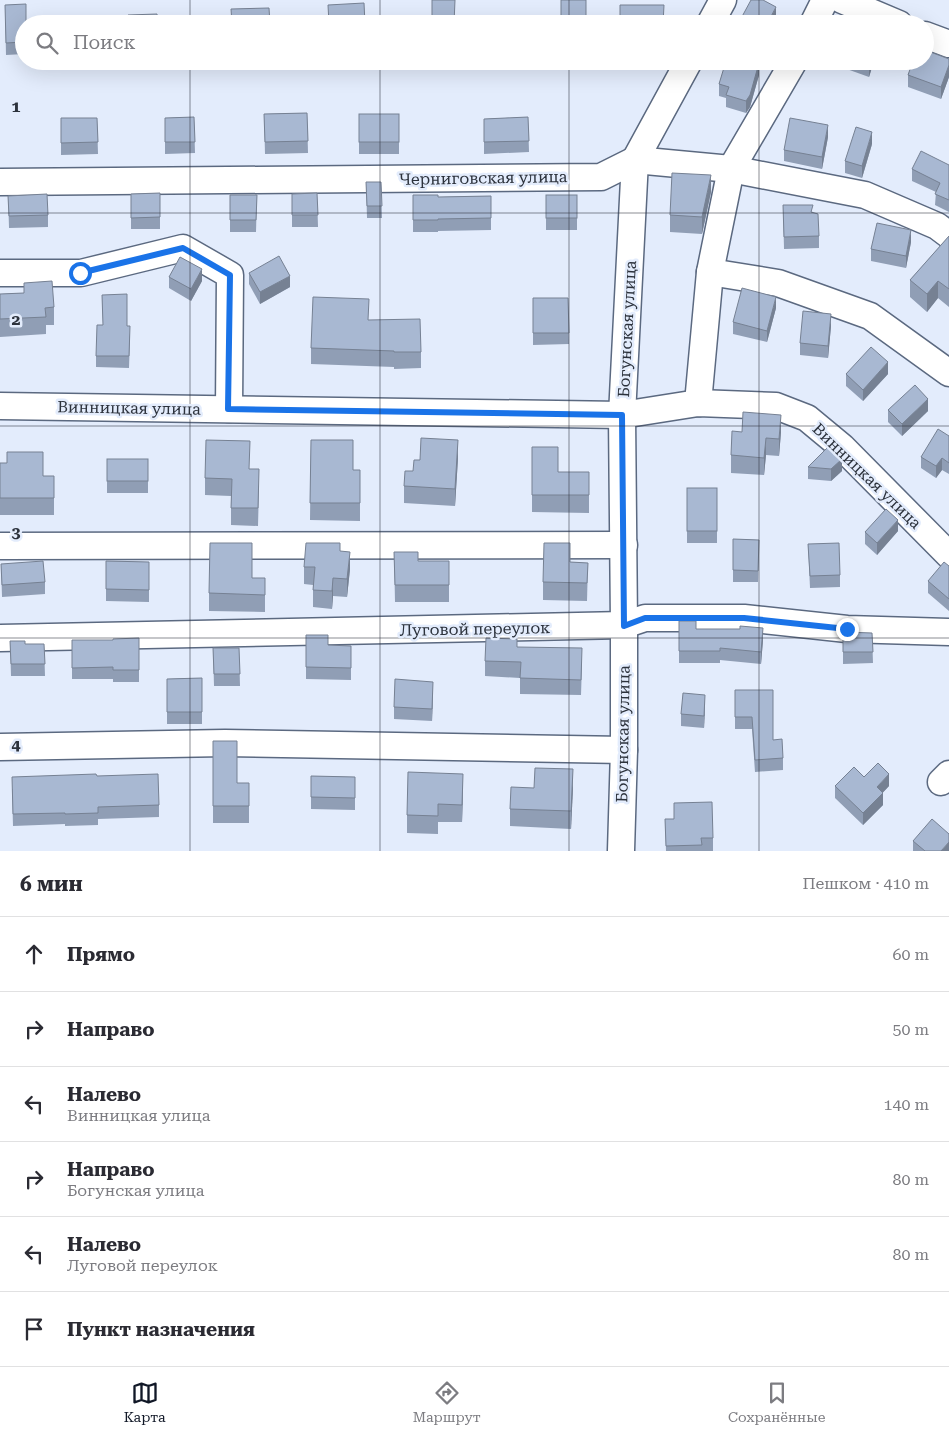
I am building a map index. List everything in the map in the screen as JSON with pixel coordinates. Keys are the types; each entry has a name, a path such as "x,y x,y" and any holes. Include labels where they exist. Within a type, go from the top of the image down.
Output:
{"street":[{"path":"715,15 723,0"},
{"path":"818,15 825,0"},
{"path":"842,0 878,15"},
{"path":"934,38 949,44"},
{"name":"Богунская улица","path":"621,851 624,750 622,415 635,160 684,70"},
{"path":"698,404 710,272 731,169 789,70"},
{"path":"635,160 731,169 865,195 938,226 949,235"},
{"name":"Черниговская улица","path":"0,182 600,177 635,160"},
{"path":"0,273 80,273 183,248 230,275 228,409"},
{"path":"710,272 778,283 870,316 949,373"},
{"name":"Винницкая улица","path":"0,406 622,415 698,404 776,406 807,418 842,447 949,555"},
{"path":"0,546 624,545"},
{"name":"Луговой переулок","path":"0,638 624,626 645,618 744,618 847,629 949,632"},
{"path":"0,747 225,743 624,750"}],"building":[{"path":"432,0 455,0 454,15 432,15"},
{"path":"561,0 586,0 586,15 561,15"},
{"path":"751,0 763,0 776,7 772,15 743,15"},
{"path":"364,3 365,15 329,15 328,5"},
{"path":"26,4 26,15 15,15 15,42 6,43 5,5"},
{"path":"620,5 664,5 663,15 620,15"},
{"path":"269,8 269,15 231,15 231,9"},
{"path":"934,53 949,59 949,65 941,87 908,75 910,70 934,70"},
{"path":"723,70 757,70 750,95 746,101 726,95 729,87 719,84"},
{"path":"307,113 308,141 265,142 264,114"},
{"path":"359,114 399,114 399,142 359,142"},
{"path":"194,117 195,142 165,142 165,118"},
{"path":"528,117 529,141 484,142 484,119"},
{"path":"61,118 97,118 98,142 61,143"},
{"path":"790,118 828,125 822,157 784,150"},
{"path":"856,127 872,132 862,166 845,161"},
{"path":"921,151 949,165 949,200 935,194 940,183 912,169"},
{"path":"672,173 711,175 702,217 670,215"},
{"path":"366,182 381,182 382,206 367,206"},
{"path":"160,193 160,217 131,218 131,194"},
{"path":"317,193 318,215 292,215 292,194"},
{"path":"47,194 48,215 9,216 8,196"},
{"path":"230,195 257,195 256,220 230,220"},
{"path":"413,195 438,195 438,197 491,196 491,218 413,220"},
{"path":"546,195 577,195 577,218 546,218"},
{"path":"783,205 813,205 811,212 818,214 819,236 784,237"},
{"path":"877,223 911,230 906,256 871,249"},
{"path":"949,236 949,289 938,281 927,294 910,280"},
{"path":"279,256 290,276 260,292 249,273"},
{"path":"180,257 202,269 191,289 169,277"},
{"path":"52,281 54,307 45,308 46,317 0,319 0,294 24,293 24,283"},
{"path":"742,288 776,297 767,331 733,322"},
{"path":"127,294 127,326 130,326 129,356 96,356 97,325 103,325 102,295"},
{"path":"313,297 369,299 368,320 420,319 421,352 311,348"},
{"path":"533,298 568,298 569,333 533,333"},
{"path":"803,311 831,314 828,346 800,343"},
{"path":"871,347 888,362 863,390 846,374"},
{"path":"915,385 928,399 902,424 888,410"},
{"path":"743,412 781,415 779,439 766,438 764,458 731,455 732,431 742,432"},
{"path":"938,429 949,436 949,463 942,458 936,466 921,457"},
{"path":"421,438 458,440 455,489 404,486 405,471 413,471 414,460 420,460"},
{"path":"206,440 250,441 249,469 259,469 258,508 231,508 232,479 205,478"},
{"path":"311,440 353,440 353,470 360,470 360,503 310,503"},
{"path":"829,446 842,459 831,469 808,467"},
{"path":"532,447 558,447 558,472 589,472 589,495 532,495"},
{"path":"7,452 43,452 43,476 54,476 54,498 0,498 0,463 7,463"},
{"path":"107,459 148,459 148,481 107,481"},
{"path":"687,488 717,488 717,531 687,531"},
{"path":"886,509 898,520 877,543 865,532"},
{"path":"733,539 759,540 758,571 733,570"},
{"path":"210,543 252,543 252,578 265,578 265,595 209,593"},
{"path":"306,543 340,543 340,551 350,552 347,579 333,578 332,591 313,590 315,567 304,567"},
{"path":"544,543 570,543 570,562 588,563 587,583 543,582"},
{"path":"839,543 840,575 810,576 808,544"},
{"path":"394,552 418,552 418,561 449,561 449,585 395,585"},
{"path":"43,561 45,582 2,585 1,564"},
{"path":"106,561 149,562 149,590 106,589"},
{"path":"944,562 949,566 949,599 928,581"},
{"path":"679,621 696,621 696,629 740,629 740,626 763,628 761,652 720,648 720,651 679,651"},
{"path":"843,632 872,633 873,652 843,652"},
{"path":"306,635 328,635 328,645 351,646 351,668 306,667"},
{"path":"139,638 139,670 113,670 113,667 72,668 72,640"},
{"path":"486,638 517,639 517,647 582,648 581,680 520,678 521,662 485,661"},
{"path":"10,641 25,641 25,644 44,644 45,664 11,664"},
{"path":"213,648 239,648 240,674 214,674"},
{"path":"202,678 202,712 167,712 167,679"},
{"path":"395,679 433,682 432,709 394,707"},
{"path":"735,690 773,690 773,740 782,739 783,758 755,760 752,717 735,717"},
{"path":"683,693 705,695 704,716 681,714"},
{"path":"213,741 237,741 237,783 249,783 249,806 213,806"},
{"path":"878,763 889,774 877,787 883,793 863,813 835,786 854,767 864,777"},
{"path":"535,768 573,769 571,811 510,809 511,787 534,788"},
{"path":"408,772 463,774 462,805 438,804 438,816 407,815"},
{"path":"96,774 97,776 158,774 159,805 98,807 98,813 13,814 12,777"},
{"path":"311,776 355,777 355,798 311,797"},
{"path":"712,802 713,838 701,838 702,845 666,846 665,819 674,819 674,803"},
{"path":"932,819 949,834 949,842 941,851 925,851 913,841"}],"route":[{"path":"80,273 183,248 230,275 228,409 622,415 624,626 645,618 744,618 847,629"}]}
